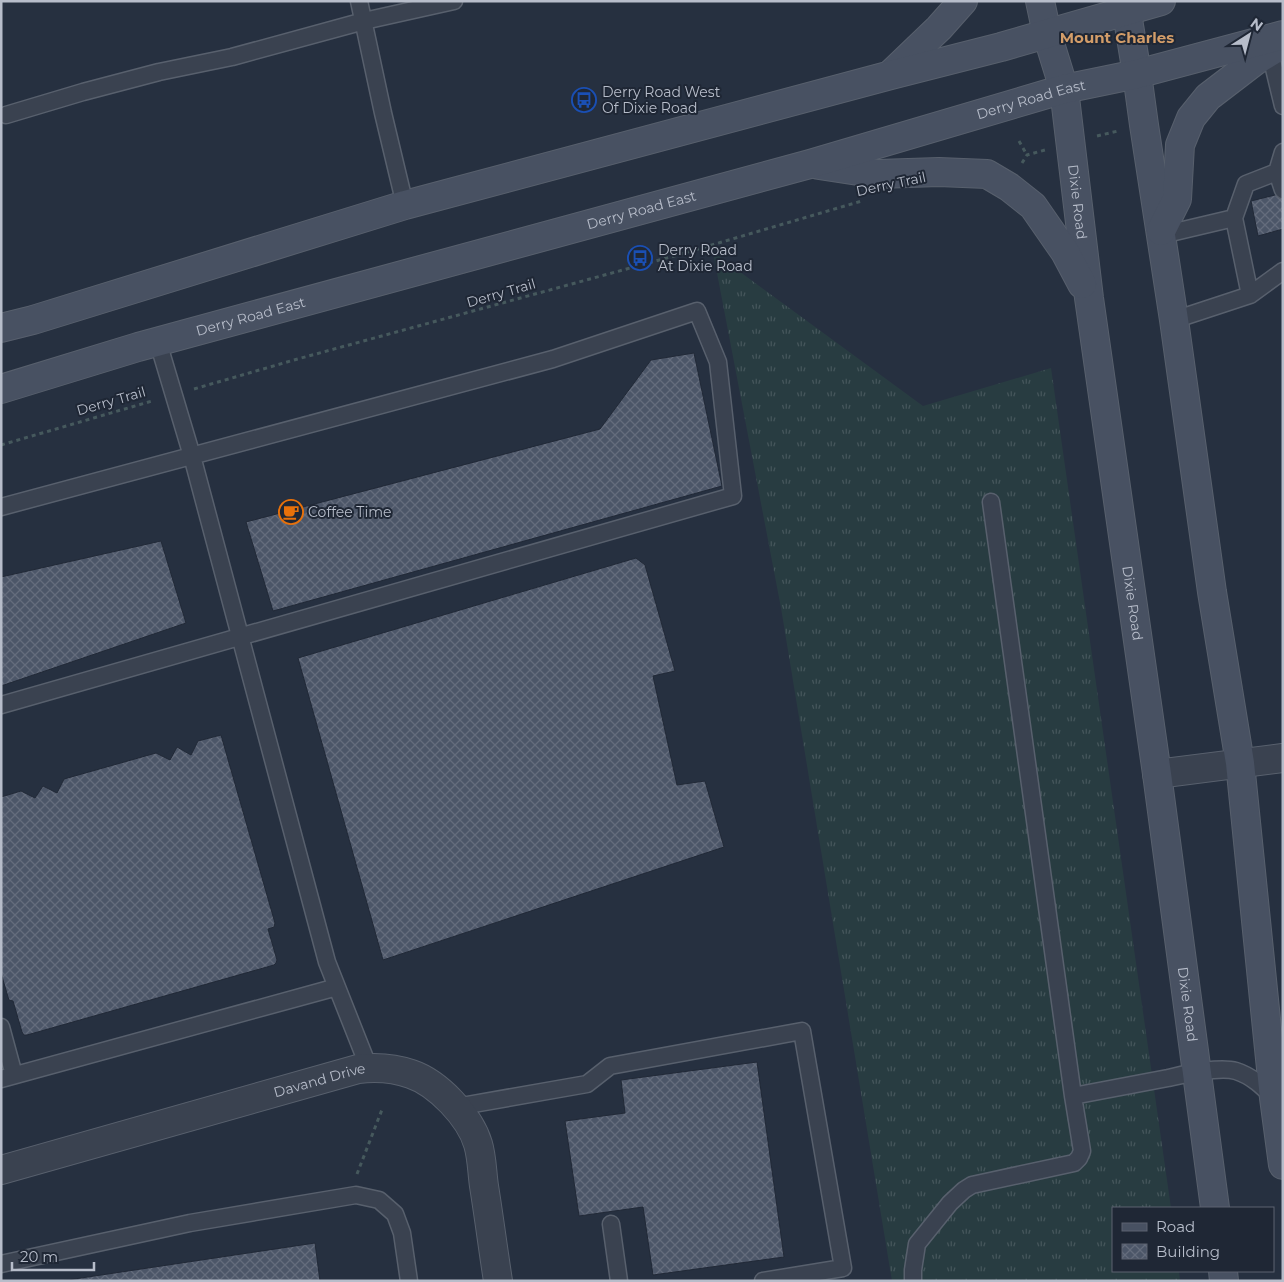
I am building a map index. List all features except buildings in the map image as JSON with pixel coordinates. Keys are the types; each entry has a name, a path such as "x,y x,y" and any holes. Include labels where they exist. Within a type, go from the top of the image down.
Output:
{"main road":[{"path":"891,74 939,28 963,1"},
{"name":"Dixie Road","path":"1040,1 1047,34 1064,89 1089,298 1157,774 1215,1207"},
{"path":"1,328 43,317 405,205 891,74 1001,47 1047,34 1126,6 1161,1"},
{"path":"1126,6 1174,320 1212,592 1240,762 1274,1098 1283,1165"},
{"path":"1161,233 1177,199 1180,145 1191,118 1208,97 1278,44"},
{"name":"Derry Road East","path":"1,389 158,342 810,164 1064,89 1278,44"},
{"path":"810,164 878,174 939,172 987,174 1009,187 1033,206 1065,252 1089,298"}],"street":[{"path":"1157,774 1283,758"},
{"name":"Davand Drive","path":"1,1170 358,1069 391,1070 412,1074 428,1082 456,1106 465,1118 478,1144 498,1281"}],"lane":[{"path":"359,1 405,205"},
{"path":"6,115 159,72 232,57 364,22 454,1"},
{"path":"1278,44 1283,106"},
{"path":"1283,152 1280,173 1283,190"},
{"path":"1250,295 1234,218 1246,184 1280,173"},
{"path":"1161,233 1234,218"},
{"path":"1174,320 1250,295 1283,271"},
{"path":"1,507 552,359 697,311 718,362 733,496 1,705"},
{"path":"158,342 192,456 327,962 369,1068"},
{"path":"913,1281 917,1244 964,1190 972,1186 1074,1163 1082,1152 991,502"},
{"path":"1,1028 8,1077 337,987"},
{"path":"456,1106 587,1084 610,1066 802,1030 843,1268 763,1281"},
{"path":"1073,1096 1197,1072 1222,1070 1235,1071 1248,1076 1274,1098"},
{"path":"1,1264 190,1223 356,1195 379,1200 395,1214 402,1233 409,1281"},
{"path":"611,1224 619,1281"}],"path":[{"path":"1032,153 1144,125"},
{"path":"1019,141 1027,155"},
{"name":"Derry Trail","path":"1,445 304,358 674,256 869,198"},
{"path":"347,1197 383,1107"}],"green space":[{"path":"713,252 923,406 1051,368 1171,1207 1112,1207 1112,1272 1179,1272 1180,1281 892,1281 781,608"}],"place":[{"name":"Derry Road West Of Dixie Road","path":"584,100"},
{"name":"Derry Road At Dixie Road","path":"640,258"},
{"name":"Coffee Time","path":"291,512"}],"district":[{"name":"Mount Charles","path":"1117,37"}]}
